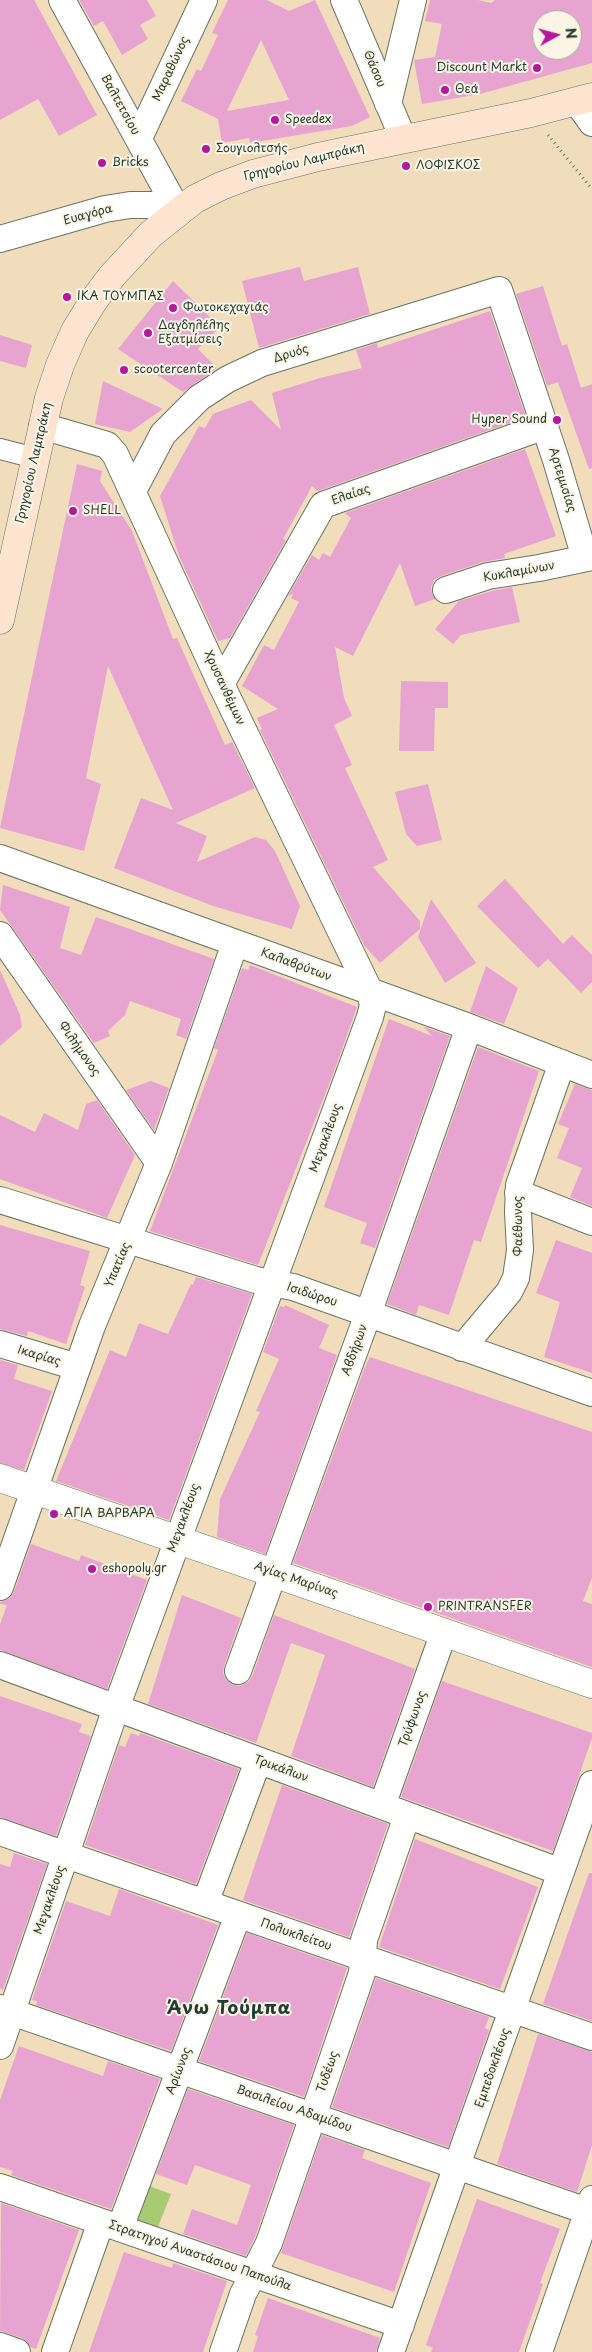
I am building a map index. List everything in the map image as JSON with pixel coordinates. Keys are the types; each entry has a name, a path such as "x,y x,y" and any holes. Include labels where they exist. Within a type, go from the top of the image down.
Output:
{"main road":[{"name":"Γρηγορίου Λαμπράκη","path":"0,620 42,426 60,365 75,331 94,300 127,259 178,210 207,192 253,174 403,138 531,113 587,107"}],"street":[{"name":"Βαλτετσίου","path":"62,0 178,210"},
{"name":"Μαραθώνος","path":"138,138 204,0"},
{"name":"Θάσου","path":"344,0 403,138"},
{"path":"388,104 413,0"},
{"name":"Ευαγόρα","path":"0,240 105,209 130,205 152,205 178,210"},
{"name":"Αρτεμισίας","path":"499,290 589,557"},
{"name":"Δρυός","path":"133,490 163,434 199,398 228,379 262,363 499,290"},
{"name":"Χρυσανθέμων","path":"42,426 106,445 114,454 133,490 222,684 370,992"},
{"name":"Ελαίας","path":"222,684 323,505 545,426"},
{"path":"0,449 35,458"},
{"name":"Κυκλαμίνων","path":"446,590 488,576 556,566 589,557"},
{"name":"Καλαβρύτων","path":"0,858 469,1027 592,1075"},
{"name":"Φιλήμονος","path":"0,935 159,1163"},
{"name":"Υπατίας","path":"0,1587 77,1367 159,1163 235,943"},
{"name":"Μεγακλέους","path":"0,2046 6,2010 65,1855 176,1538 273,1283 370,1017 373,1005 370,992"},
{"name":"Αβδήρων","path":"238,1671 368,1314 469,1027"},
{"name":"Φαέθωνος","path":"462,1348 503,1300 516,1278 520,1250 518,1193 525,1165 562,1062"},
{"path":"518,1193 592,1222"},
{"name":"Ισιδώρου","path":"0,1200 256,1280 293,1287 592,1393"},
{"name":"Ικαρίας","path":"0,1344 77,1367"},
{"name":"Αγίας Μαρίνας","path":"0,1478 592,1684"},
{"name":"Τρύφωνος","path":"382,1806 444,1632"},
{"name":"Τρικάλων","path":"0,1665 561,1872"},
{"path":"205,1903 258,1760"},
{"name":"Εμπεδοκλέους","path":"391,2352 592,1784"},
{"name":"Τυδέως","path":"223,2352 243,2294 269,2243 314,2116 362,1973 364,1940 407,1816"},
{"name":"Πολυκλείτου","path":"0,1832 592,2037"},
{"name":"Αρίωνος","path":"55,2352 179,2070 238,1915"},
{"name":"Βασιλείου Αδαμίδου","path":"6,2010 458,2166 590,2207"},
{"name":"Στρατηγού Αναστάσιου Παπούλα","path":"0,2187 401,2325"},
{"path":"539,2352 590,2207"},
{"path":"0,2346 17,2352"}],"path":[{"path":"531,113 592,190"}],"green space":[{"path":"144,2184 171,2194 156,2232 127,2225"}],"building":[{"path":"0,0 34,0 97,115 59,136 38,99 0,120"},
{"path":"79,0 147,0 156,16 140,25 148,39 122,55 103,21 94,26"},
{"path":"228,0 267,0 289,11 315,0 370,117 352,126 250,143 249,138 222,143 218,119 181,101 197,69 201,71 218,35 212,33","holes":["261,40 289,100 227,111"]},
{"path":"430,0 478,0 491,3 495,0 592,0 592,63 480,94 422,104 414,60 435,57 442,24 425,21"},
{"path":"300,267 304,281 358,267 370,314 259,348 242,281"},
{"path":"173,281 220,327 198,349 217,368 183,392 118,349"},
{"path":"543,286 562,346 567,344 581,388 592,384 592,468 589,469 558,382 547,386 516,294"},
{"path":"490,311 526,417 318,491 312,486 283,539 286,540 230,638 218,641 179,556 160,496 199,426 205,428 213,414 251,400 281,430 272,393 320,378 362,368 356,350 377,343 378,348"},
{"path":"0,335 32,345 26,368 0,361"},
{"path":"103,381 163,409 130,432 95,424"},
{"path":"525,449 556,536 504,554 505,558 483,562 441,576 434,580 431,587 435,599 415,606 400,563 353,656 335,647 344,698 352,716 334,725 352,765 345,768 388,860 373,867 420,921 420,929 380,963 364,945 260,730 262,729 257,718 278,709 242,686 264,645 274,650 299,602 291,598 293,594 288,596 312,555 319,560 323,553 330,557 351,518 345,513"},
{"path":"77,464 102,471 100,481 132,531 173,639 177,638 225,745 232,742 255,788 176,823 207,836 197,862 255,837 266,840 275,851 300,906 292,929 213,906 114,868 141,798 173,810 108,666 86,778 101,784 84,851 0,828"},
{"path":"512,587 520,622 461,635 453,644 435,629 459,601"},
{"path":"401,681 448,682 448,708 435,708 434,751 399,751"},
{"path":"428,784 442,840 417,846 406,834 395,792"},
{"path":"505,879 563,944 572,935 592,955 592,982 581,993 548,959 538,968 477,906"},
{"path":"3,885 70,907 60,948 81,955 96,917 214,959 186,1039 176,1035 181,1019 130,1001 125,1015 108,1031 110,1036 94,1043 0,910"},
{"path":"431,899 476,963 445,983 418,937"},
{"path":"250,965 357,1007 333,1074 258,1265 150,1231 218,1050 214,1048 242,968 248,970"},
{"path":"486,966 518,988 504,1024 470,1012"},
{"path":"0,970 20,1015 22,1027 0,1046"},
{"path":"389,1019 432,1036 424,1027 450,1036 375,1248 360,1243 367,1223 324,1207"},
{"path":"478,1047 539,1071 481,1242 474,1240 449,1315 419,1305 416,1315 387,1304"},
{"path":"151,1081 169,1088 154,1130 126,1090"},
{"path":"575,1084 592,1090 592,1206 570,1197 582,1168 557,1158 569,1128 558,1124"},
{"path":"97,1100 135,1155 107,1218 0,1179 0,1115 35,1132 44,1113 78,1130 86,1104"},
{"path":"0,1225 90,1251 80,1285 85,1287 66,1344 28,1331 27,1336 0,1329"},
{"path":"556,1240 592,1253 592,1373 544,1357 560,1302 536,1293"},
{"path":"196,1277 252,1294 169,1520 56,1481 110,1350 126,1357 139,1323 168,1334"},
{"path":"285,1305 329,1325 319,1348 337,1355 265,1554 217,1537 220,1499 260,1412 256,1411 279,1359 263,1352 280,1306 284,1307"},
{"path":"370,1357 592,1432 592,1578 583,1601 592,1604 592,1667 293,1563"},
{"path":"0,1360 18,1365 14,1379 52,1391 24,1470 0,1463"},
{"path":"31,1544 79,1561 81,1555 147,1580 107,1689 0,1650 0,1624 7,1605 0,1604 0,1602 9,1599 14,1592"},
{"path":"182,1595 241,1618 223,1673 226,1680 233,1685 241,1686 252,1677 274,1615 415,1669 373,1787 291,1756 325,1655 291,1643 256,1743 148,1704"},
{"path":"442,1681 592,1733 592,1738 553,1851 401,1797"},
{"path":"0,1696 82,1724 79,1732 91,1736 56,1836 0,1817"},
{"path":"131,1733 139,1736 140,1733 239,1769 196,1884 85,1845 119,1745 125,1747"},
{"path":"282,1785 388,1824 349,1937 243,1900"},
{"path":"415,1839 538,1887 500,1989 379,1947"},
{"path":"14,1853 47,1864 3,1990 0,1988 0,1864 10,1867"},
{"path":"589,1873 592,1873 592,2021 543,2004"},
{"path":"119,1889 218,1925 171,2051 36,2005 37,2001 32,2000 66,1901 110,1916"},
{"path":"247,1933 347,1968 304,2097 199,2061"},
{"path":"376,1978 489,2017 485,2028 489,2030 448,2147 332,2107"},
{"path":"538,2034 592,2052 592,2145 577,2192 497,2164"},
{"path":"19,2046 103,2076 108,2061 160,2079 111,2209 11,2175 13,2171 0,2167 0,2100"},
{"path":"188,2089 294,2125 255,2237 246,2256 183,2234 192,2209 237,2225 251,2185 195,2165 187,2185 156,2174"},
{"path":"322,2135 365,2150 362,2158 431,2183 394,2292 281,2253"},
{"path":"477,2199 560,2229 540,2283 543,2284 519,2352 431,2352 433,2348 426,2345"},
{"path":"1,2203 79,2230 36,2349 31,2347 22,2338 0,2331"},
{"path":"124,2252 172,2268 173,2263 227,2281 203,2352 89,2352"},
{"path":"268,2298 380,2338 376,2352 253,2352 258,2336 255,2335"}],"place":[{"name":"Discount Markt","path":"537,68"},
{"name":"Θεά","path":"445,90"},
{"name":"Speedex","path":"275,120"},
{"name":"Σουγιολτσής","path":"206,149"},
{"name":"Bricks","path":"102,163"},
{"name":"ΛΟΦΙΣΚΟΣ","path":"406,166"},
{"name":"ΙΚΑ ΤΟΥΜΠΑΣ","path":"67,297"},
{"name":"Φωτοκεχαγιάς","path":"173,308"},
{"name":"Δαγδηλέλης Εξατμίσεις","path":"148,333"},
{"name":"scootercenter","path":"124,370"},
{"name":"Hyper Sound","path":"557,420"},
{"name":"SHELL","path":"73,511"},
{"name":"ΑΓΙΑ ΒΑΡΒΑΡΑ","path":"54,1514"},
{"name":"eshopoly.gr","path":"92,1569"},
{"name":"PRINTRANSFER","path":"428,1607"}],"district":[{"name":"Άνω Τούμπα","path":"229,2009"}]}
